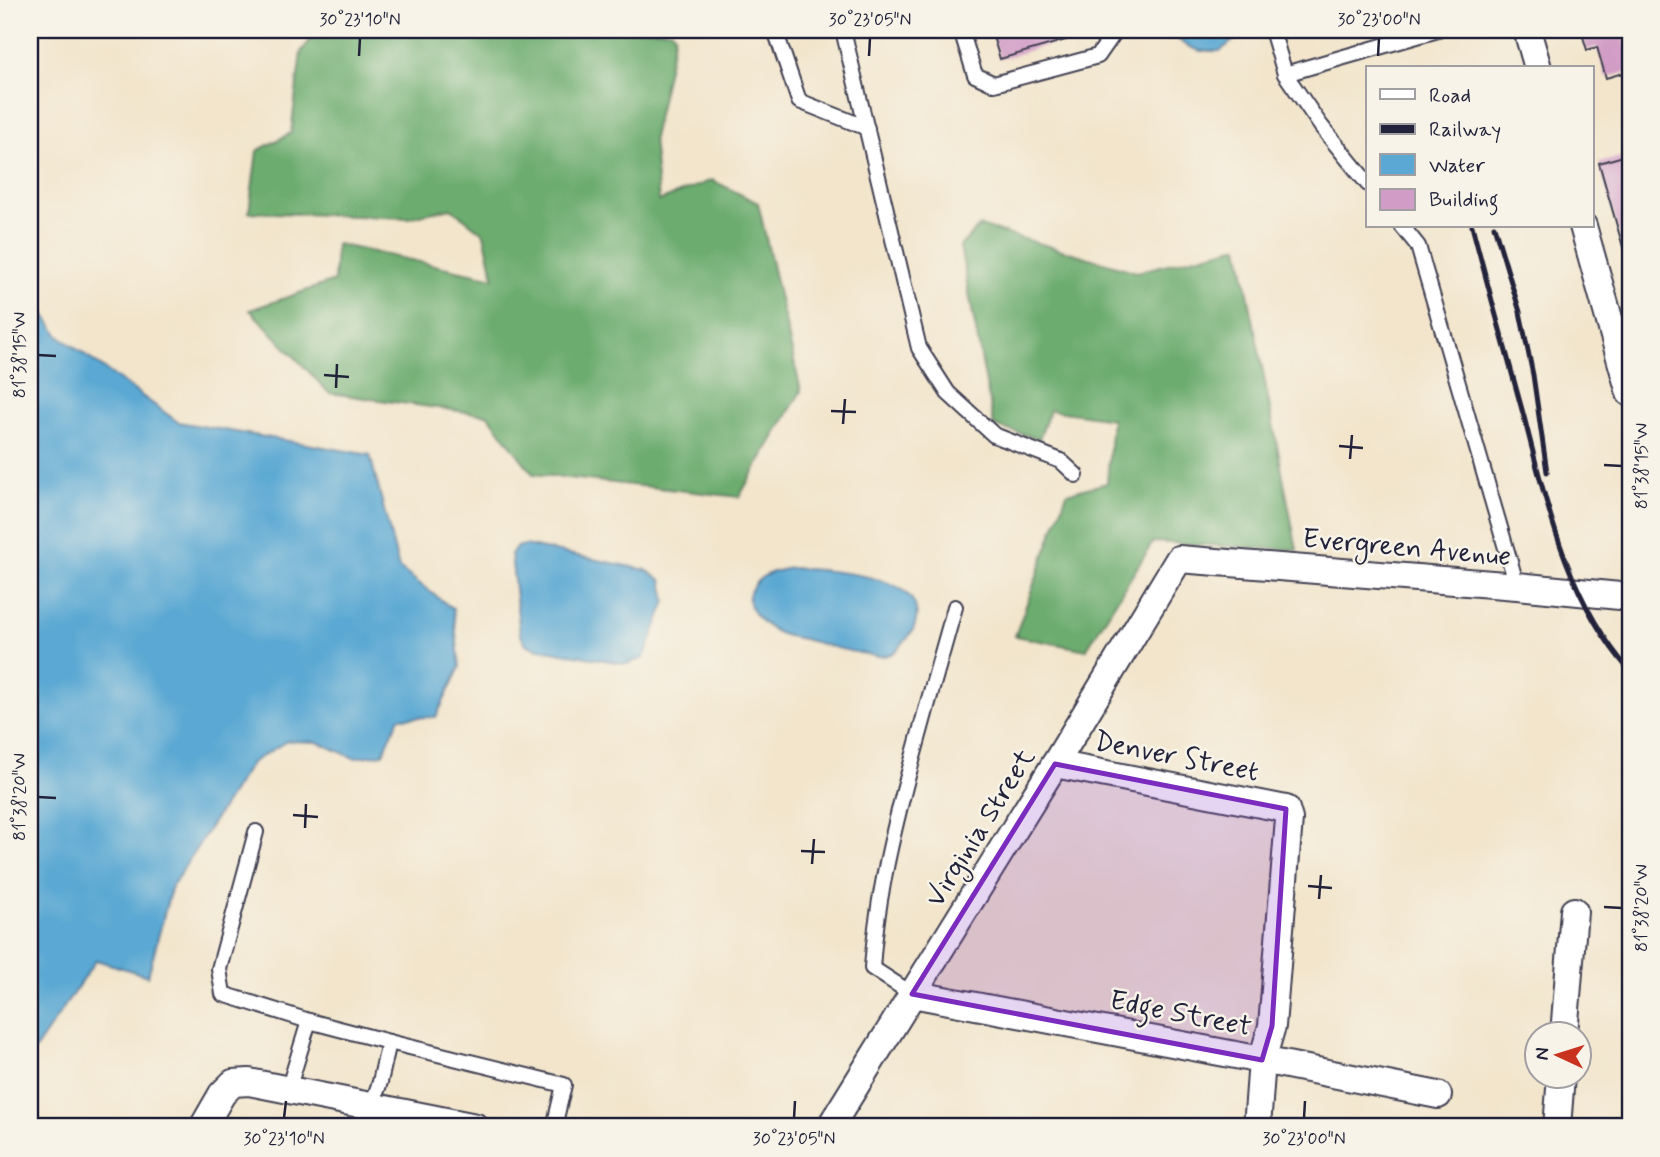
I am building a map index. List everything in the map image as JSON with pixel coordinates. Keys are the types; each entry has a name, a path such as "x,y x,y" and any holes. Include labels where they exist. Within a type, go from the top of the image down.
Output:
{"street":[{"path":"1527,30 1537,66"},
{"path":"1584,228 1630,393"},
{"name":"Evergreen Avenue","path":"1179,559 1630,597"},
{"name":"Virginia Street","path":"830,1127 1179,559"},
{"name":"Denver Street","path":"1055,764 1286,809 1289,820 1272,1026 1262,1060"},
{"path":"1565,1020 1574,911"},
{"name":"Edge Street","path":"912,994 1438,1095"},
{"path":"1257,1127 1262,1060"},
{"path":"203,1127 222,1094 233,1083 249,1082 476,1127"},
{"path":"1557,1127 1560,1090"}],"lane":[{"path":"775,30 799,101 867,128"},
{"path":"843,30 919,348 948,393 994,435 1061,461 1076,475"},
{"path":"961,30 975,75 994,84 1098,56 1114,33 1113,30"},
{"path":"1272,30 1285,74 1321,126 1366,182"},
{"path":"1285,74 1438,30"},
{"path":"1404,228 1418,246 1517,586"},
{"path":"912,994 872,968 874,936 891,841 955,607"},
{"path":"256,832 219,969 223,994 309,1021 564,1085 554,1127"},
{"path":"288,1090 309,1021"},
{"path":"364,1106 380,1082 389,1042"}],"highlighted area":[{"path":"1055,764 1286,809 1272,1026 1262,1060 912,994"}],"green space":[{"path":"318,30 671,30 675,35 653,138 659,201 712,180 758,203 801,391 739,497 533,474 488,415 329,393 250,310 334,281 336,244 494,278 484,234 451,208 408,218 249,212 257,151 291,133 301,52"},
{"path":"980,226 1137,272 1239,246 1297,550 1153,542 1086,650 1015,636 1067,493 1107,483 1112,419 1050,410 1039,439 994,426 960,246"}],"water":[{"path":"1167,30 1239,30 1239,36 1220,51 1200,51 1185,45"},
{"path":"30,293 59,336 178,422 370,455 399,568 453,609 460,667 436,717 399,718 383,754 354,758 317,742 287,741 251,763 171,888 148,976 96,960 30,1057"},
{"path":"525,545 646,570 662,580 666,601 644,658 627,664 534,648 526,644 520,634 511,554 517,547"},
{"path":"791,568 848,573 877,579 901,589 916,608 913,630 895,652 879,656 781,634 757,616 749,604 749,597 754,585 763,577"}],"building":[{"path":"991,30 1083,30 1083,35 1000,59"},
{"path":"1581,30 1630,30 1630,37 1624,39 1630,71 1606,78 1597,47 1587,50"},
{"path":"1630,154 1630,253 1625,254 1599,163"}],"railway":[{"path":"1473,228 1562,551 1591,614 1630,671"},
{"path":"1495,228 1520,312 1533,375 1547,472"}]}
